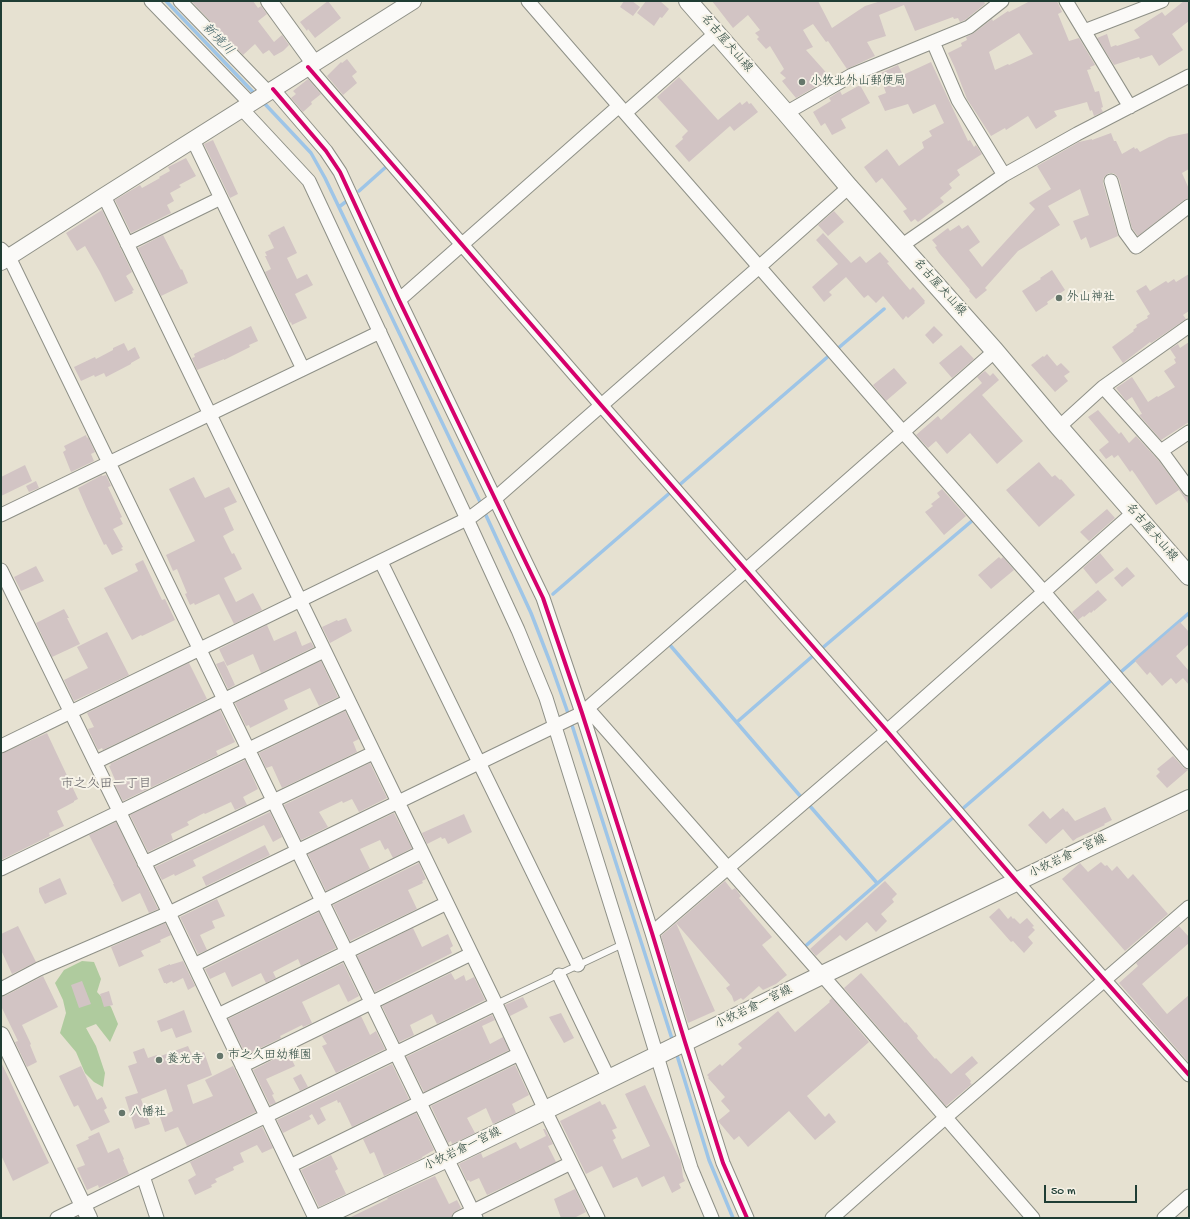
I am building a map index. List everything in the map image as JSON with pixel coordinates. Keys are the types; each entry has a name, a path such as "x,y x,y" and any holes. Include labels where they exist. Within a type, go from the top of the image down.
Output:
{"main road":[{"name":"名古屋犬山線","path":"688,1 849,187 995,350 1059,427 1189,576"},
{"name":"小牧岩倉一宮線","path":"320,1218 1189,799"}],"street":[{"path":"151,1 246,106 309,181 469,518 518,630 556,726 658,1055 691,1168 712,1218"},
{"path":"180,1 270,91 326,151 340,172 493,500 543,598 583,712 652,933 683,1043 723,1163 747,1218"},
{"path":"270,1 311,65 462,244 601,406 887,731 1017,882 1189,1075"},
{"path":"413,1 104,196 4,256 200,649 474,1215"},
{"path":"528,1 1044,592 1189,762"},
{"path":"786,113 852,75 969,27 1002,1"},
{"path":"1066,1 1130,107"},
{"path":"1084,31 1162,1"},
{"path":"399,300 462,244 622,109 716,33"},
{"path":"933,42 958,100 1004,175"},
{"path":"901,246 1004,175 1077,134 1189,76"},
{"path":"193,140 303,369"},
{"path":"1111,181 1125,232 1136,247 1189,206"},
{"path":"1,746 469,518 493,500 601,406 849,187"},
{"path":"104,196 496,1004 571,1163 594,1217"},
{"path":"127,244 221,198"},
{"path":"1059,427 1103,387 1189,326"},
{"path":"1,515 380,332"},
{"path":"1,989 39,970 169,913 583,712 995,350"},
{"path":"1103,387 1166,456 1189,489"},
{"path":"1160,451 1189,432"},
{"path":"652,933 887,731 1134,512"},
{"path":"381,562 578,965"},
{"path":"1,570 96,762 315,1218"},
{"path":"96,762 324,651"},
{"path":"1,869 120,813 348,701"},
{"path":"583,712 728,868 1033,1218"},
{"path":"144,863 373,753"},
{"path":"194,965 422,852"},
{"path":"218,1015 447,904"},
{"path":"832,1218 1189,907"},
{"path":"242,1066 471,954"},
{"path":"559,975 609,1079"},
{"path":"56,1218 86,1211 143,1176 496,1004"},
{"path":"1,1035 86,1211"},
{"path":"290,1166 519,1054"},
{"path":"459,1218 474,1215 571,1163"},
{"path":"143,1176 157,1218"},
{"path":"1164,1218 1189,1196"}],"lane":[{"path":"496,1004 623,944"}],"green space":[{"path":"82,961 94,962 101,979 97,992 111,1007 118,1024 110,1042 96,1024 86,1028 96,1046 105,1073 103,1087 94,1082 85,1073 76,1052 60,1033 66,1013 63,1000 55,983 64,970"}],"building":[{"path":"191,1 253,1 258,8 261,6 267,14 258,21 274,42 282,35 289,45 283,51 274,56 269,50 263,54 255,44 243,55"},
{"path":"328,1 341,18 315,38 300,22"},
{"path":"624,1 632,1 640,7 633,16 620,7"},
{"path":"646,1 660,1 669,9 662,18 660,17 654,26 637,13"},
{"path":"712,1 818,1 832,28 865,6 881,1 984,1 985,4 965,20 960,22 958,18 954,19 953,17 915,31 904,5 879,15 886,36 867,42 875,56 847,69 828,41 826,42 813,24 803,30 813,47 806,50 831,78 796,98 782,81 786,78 780,73 784,69 770,46 766,49 757,39 759,37 755,33 760,30 748,15 733,28"},
{"path":"1030,1 1057,1 1062,12 1058,14 1069,41 1079,38 1095,65 1090,67 1091,69 1087,70 1095,92 1099,91 1103,107 1101,108 1103,112 1094,116 1092,110 1090,111 1087,102 1054,111 1057,116 1036,129 1028,116 1006,130 1005,128 991,136 967,99 948,53 962,46 961,43 967,40 966,37 974,33 992,19 993,21 1008,11 1009,12","holes":["1019,33 1033,54 995,70 989,52"]},
{"path":"1184,1 1189,1 1189,21 1172,34 1183,50 1159,66 1152,55 1140,59 1139,57 1114,65 1097,38 1107,34 1111,47 1140,38 1134,30 1162,12 1165,16"},
{"path":"347,59 357,72 352,76 357,83 343,95 327,76 341,62 342,63"},
{"path":"931,62 968,141 970,140 974,147 976,145 982,154 957,170 960,175 949,184 952,188 940,198 944,202 918,222 915,219 911,222 903,211 907,209 882,178 876,183 864,167 887,149 899,166 924,148 922,142 932,136 929,131 944,123 935,104 913,114 908,104 885,111 878,96 886,93 882,82 884,81 881,73 898,65 903,75"},
{"path":"679,77 718,120 740,102 742,105 747,101 749,104 751,103 758,112 734,131 730,126 689,162 675,146 683,139 682,137 688,131 657,97"},
{"path":"308,79 321,94 311,102 312,104 303,112 291,98 296,94 293,91"},
{"path":"860,85 870,103 841,119 846,128 832,135 825,123 821,126 813,112 831,101 829,98 840,91 842,95"},
{"path":"1111,133 1122,154 1134,147 1140,152 1169,137 1189,133 1189,169 1182,173 1189,189 1189,198 1184,200 1138,236 1132,228 1119,179 1113,173 1109,173 1103,179 1103,183 1118,236 1090,248 1086,237 1081,240 1073,221 1089,215 1080,189 1048,206 1060,225 1018,251 985,288 987,290 976,299 939,253 935,247 937,246 932,240 948,228 950,231 959,225 962,229 968,225 980,242 969,250 982,267 1035,209 1029,203 1051,189 1037,166 1079,142 1092,140"},
{"path":"213,140 238,194 230,198 204,144"},
{"path":"186,158 196,176 179,185 181,187 170,193 174,201 167,205 171,213 131,233 115,200 140,185 142,188 160,178 159,177 170,171 168,167"},
{"path":"102,210 132,272 126,276 134,290 132,291 133,293 115,302 85,246 77,251 66,233"},
{"path":"834,211 844,222 828,236 818,225"},
{"path":"284,226 297,253 287,258 297,279 307,274 313,285 295,294 307,318 292,325 265,272 271,269 265,256 267,256 265,252 274,248 268,235"},
{"path":"823,233 851,263 860,256 866,263 880,252 889,262 887,263 910,290 913,287 925,303 908,318 906,316 903,320 883,296 876,303 868,295 864,298 846,277 829,292 832,295 824,302 812,287 838,264 816,240"},
{"path":"163,235 188,283 161,296 138,248"},
{"path":"1052,270 1065,290 1047,302 1048,304 1036,312 1022,291"},
{"path":"1189,274 1189,311 1183,315 1186,319 1151,343 1150,342 1123,363 1112,347 1134,331 1133,330 1137,327 1136,325 1148,318 1147,316 1150,314 1136,291 1146,285 1150,291 1166,281 1168,283 1174,279 1176,282"},
{"path":"251,326 258,341 249,345 250,347 224,360 197,370 192,358 195,357 194,354"},
{"path":"934,326 943,335 933,344 925,335"},
{"path":"1189,342 1189,422 1161,440 1139,415 1142,414 1132,397 1126,401 1116,388 1132,377 1148,402 1175,387 1164,371 1176,363 1174,359 1176,358 1170,349 1178,344 1180,348"},
{"path":"124,343 128,351 135,347 140,358 106,377 104,373 95,377 94,375 81,381 74,367 95,357 96,359"},
{"path":"961,345 974,359 952,378 939,363"},
{"path":"1047,354 1057,366 1061,363 1070,372 1064,376 1068,381 1055,392 1031,365"},
{"path":"894,368 907,383 886,401 873,385"},
{"path":"985,371 990,376 993,373 999,380 982,395 1023,441 997,464 970,433 947,454 936,441 928,448 916,435 938,416 941,420 982,383 977,377"},
{"path":"1098,410 1119,434 1121,432 1129,443 1136,436 1159,461 1183,494 1189,497 1189,505 1179,490 1156,505 1132,470 1130,472 1118,455 1114,458 1112,455 1106,459 1099,450 1109,442 1088,417"},
{"path":"86,435 95,452 91,454 94,461 71,472 63,452 66,450 64,446"},
{"path":"1039,462 1052,477 1055,475 1060,480 1061,479 1075,495 1039,527 1006,490"},
{"path":"25,465 32,481 1,496 1,477"},
{"path":"102,475 106,475 111,486 108,487 122,517 120,518 123,524 113,529 123,547 121,548 123,550 112,555 106,544 104,545 78,488"},
{"path":"194,477 205,498 229,487 237,502 224,508 234,530 223,536 242,569 224,578 236,602 253,593 262,610 234,624 219,594 195,605 194,603 190,605 185,594 187,593 177,569 173,571 166,555 195,541 169,489"},
{"path":"36,481 39,488 29,492 26,486"},
{"path":"942,489 966,516 944,535 925,512 933,506 931,504 940,497 937,493"},
{"path":"1107,509 1115,518 1089,541 1080,532"},
{"path":"1100,553 1114,570 1096,584 1083,568"},
{"path":"999,557 1001,559 1003,557 1014,570 991,589 978,575"},
{"path":"143,560 162,600 165,599 175,620 132,640 104,588 138,571 135,564"},
{"path":"36,566 44,581 21,591 14,577"},
{"path":"1127,567 1135,576 1122,587 1114,578"},
{"path":"1098,590 1107,600 1094,611 1078,620 1072,612"},
{"path":"64,609 80,644 52,657 36,623"},
{"path":"346,618 352,631 330,643 322,627 337,620"},
{"path":"1180,622 1189,632 1189,644 1176,656 1189,671 1189,685 1183,678 1176,684 1171,678 1162,686 1150,672 1147,675 1135,661"},
{"path":"267,625 274,641 296,631 302,646 311,642 314,647 261,673 253,654 227,666 219,649"},
{"path":"107,632 129,675 74,701 64,680 88,668 77,647"},
{"path":"224,661 235,685 228,689 216,664"},
{"path":"321,661 338,697 319,706 310,688 284,700 288,709 250,728 249,725 246,726 235,703"},
{"path":"189,663 207,699 103,750 102,748 98,750 88,729 94,727 87,713"},
{"path":"220,710 235,742 216,751 218,755 123,801 114,783 116,782 109,766 111,765 110,764"},
{"path":"345,711 359,739 353,742 357,752 282,788 272,766 266,768 259,753"},
{"path":"47,733 78,799 57,811 64,826 49,833 50,836 1,860 1,754"},
{"path":"1173,756 1183,767 1188,770 1167,788 1156,776 1160,772 1157,769"},
{"path":"245,760 258,789 243,797 247,805 235,810 231,802 205,814 204,813 187,822 189,825 171,834 173,840 148,852 130,815"},
{"path":"370,763 387,798 359,812 352,799 343,803 342,801 319,812 328,827 301,840 284,805"},
{"path":"1105,807 1112,820 1073,841 1063,829 1046,844 1028,825 1043,811 1050,819 1063,808 1075,821"},
{"path":"270,812 282,837 273,842 264,825 193,860 196,866 175,876 174,874 162,880 155,867"},
{"path":"394,813 412,848 393,858 388,848 385,850 380,840 360,849 370,869 326,891 308,854"},
{"path":"464,814 472,832 448,844 445,838 442,839 441,837 427,844 422,833"},
{"path":"116,822 158,909 149,913 140,893 122,902 89,835"},
{"path":"265,845 270,855 206,886 202,877"},
{"path":"1101,862 1105,866 1107,865 1112,871 1117,866 1128,879 1133,874 1168,914 1125,951 1062,879 1080,863 1088,872"},
{"path":"419,863 426,879 422,881 423,883 408,890 417,909 350,941 333,905"},
{"path":"60,878 67,894 45,904 39,892 39,888"},
{"path":"725,881 732,890 735,888 741,896 739,898 772,937 762,945 787,975 776,984 763,990 759,986 743,1000 741,998 734,1002 732,996 726,988 730,985 676,923"},
{"path":"885,881 897,894 892,899 894,902 881,914 887,921 876,932 867,922 846,941 840,935 816,956 810,949"},
{"path":"217,899 225,916 212,921 215,928 200,935 207,950 198,954 180,917"},
{"path":"999,908 1008,919 1011,916 1020,924 1027,918 1034,926 1032,927 1035,930 1028,937 1033,943 1024,953 1013,941 1011,942 989,917"},
{"path":"319,912 336,948 301,966 298,959 273,972 276,978 266,983 261,973 232,987 225,972 210,979 205,969"},
{"path":"165,923 171,935 160,940 161,942 141,951 144,956 119,967 111,947"},
{"path":"676,923 715,1011 688,1023 661,936"},
{"path":"18,926 36,962 12,974 1,950 1,934"},
{"path":"1179,926 1189,937 1189,943 1142,984 1167,1014 1189,995 1189,1063 1119,983 1138,966 1136,963"},
{"path":"413,928 422,947 448,934 453,946 450,948 452,953 375,992 357,956"},
{"path":"183,961 195,986 188,990 183,978 173,983 172,981 166,984 164,983 158,969"},
{"path":"343,963 359,996 348,1002 339,984 302,1002 312,1023 303,1027 302,1025 280,1036 281,1038 246,1055 228,1019"},
{"path":"451,973 455,980 464,975 466,981 474,977 485,1000 437,1024 432,1014 410,1025 414,1035 399,1042 382,1006"},
{"path":"861,973 905,1023 906,1022 918,1036 917,1038 935,1059 936,1058 951,1074 972,1056 978,1063 965,1074 972,1084 946,1106 844,988"},
{"path":"43,976 58,1007 22,1025 31,1044 30,1045 37,1062 27,1067 15,1042 18,1041 1,1006 1,997"},
{"path":"82,981 91,1004 79,1008 71,985"},
{"path":"109,991 113,1005 104,1007 100,994"},
{"path":"523,997 528,1007 510,1016 505,1005"},
{"path":"832,998 869,1042 807,1096 825,1117 829,1113 836,1122 815,1140 789,1111 748,1147 739,1136 734,1140 718,1121 730,1111 721,1101 725,1097 707,1075 720,1064 722,1066 742,1048 738,1044 778,1011 795,1032 830,1002 829,1001"},
{"path":"184,1010 192,1032 176,1038 172,1028 161,1032 157,1021"},
{"path":"561,1013 574,1038 564,1043 549,1017"},
{"path":"492,1015 495,1020 482,1026 490,1044 503,1037 509,1050 424,1092 406,1057"},
{"path":"361,1016 370,1035 376,1031 385,1049 336,1073 322,1046 327,1044 322,1036"},
{"path":"188,1046 193,1057 204,1052 212,1075 187,1085 193,1104 213,1096 205,1080 233,1066 256,1112 187,1146 178,1127 165,1132 160,1117 173,1111 166,1089 141,1099 150,1124 135,1129 125,1097 138,1093 128,1066 137,1063 133,1052 144,1048 148,1058 157,1055 158,1057"},
{"path":"288,1052 295,1066 266,1079 274,1094 272,1095 276,1103 270,1105 253,1070"},
{"path":"1,1062 49,1163 13,1181 1,1155"},
{"path":"392,1064 409,1099 352,1127 340,1102 338,1103 337,1100 320,1108 326,1120 318,1125 312,1114 309,1116 311,1119 283,1133 277,1120"},
{"path":"515,1065 529,1095 512,1104 516,1113 493,1124 486,1108 467,1118 475,1133 452,1144 451,1141 448,1143 431,1106"},
{"path":"81,1066 97,1100 102,1097 107,1108 104,1110 110,1122 91,1131 78,1105 74,1107 59,1076"},
{"path":"301,1074 308,1087 300,1091 293,1078"},
{"path":"645,1085 681,1162 685,1181 679,1184 681,1188 672,1193 664,1176 642,1187 637,1177 613,1188 602,1166 586,1174 560,1121 600,1101 602,1105 605,1104 617,1128 612,1130 616,1138 613,1140 622,1159 650,1146 625,1094"},
{"path":"416,1113 434,1150 422,1158 384,1176 374,1152 370,1154 363,1139"},
{"path":"262,1127 273,1148 262,1153 257,1145 240,1153 244,1162 233,1167 234,1170 215,1179 217,1182 211,1185 212,1187 195,1195 188,1180 196,1175 190,1162"},
{"path":"543,1129 545,1129 553,1144 548,1146 556,1162 487,1195 479,1178 470,1182 469,1180 467,1181 459,1164 481,1153 483,1158 516,1142 520,1149 546,1136"},
{"path":"99,1132 108,1153 119,1148 129,1174 99,1188 98,1185 87,1190 77,1168 85,1165 76,1145"},
{"path":"331,1155 338,1169 335,1171 346,1194 319,1207 301,1170"},
{"path":"435,1176 449,1204 457,1200 461,1208 453,1213 451,1218 349,1218 388,1199 387,1198"},
{"path":"575,1189 586,1212 574,1218 561,1218 554,1199"}],"waterway":[{"name":"新境川","path":"166,1 254,93"},
{"name":"新境川","path":"265,104 311,153 325,178 482,506"},
{"path":"359,191 387,166"},
{"path":"339,207 348,200"},
{"path":"836,350 884,309"},
{"path":"677,487 831,354"},
{"path":"553,594 672,491"},
{"name":"新境川","path":"484,511 531,613 569,716"},
{"path":"820,650 973,520"},
{"path":"960,811 1189,613"},
{"path":"669,644 801,797"},
{"path":"737,722 815,654"},
{"name":"新境川","path":"571,722 673,1042"},
{"path":"809,805 877,883"},
{"path":"802,949 956,815"},
{"name":"新境川","path":"676,1052 709,1160 733,1218"}],"cycle path":[{"path":"308,67 1017,882 1189,1075"},
{"path":"273,89 326,151 340,172 399,300 543,598 582,713 723,1163 747,1218"}],"place":[{"name":"小牧北外山郵便局","path":"802,82"},
{"name":"外山神社","path":"1059,298"},
{"name":"市之久田幼稚園","path":"220,1056"},
{"name":"養光寺","path":"159,1060"},
{"name":"八幡社","path":"122,1113"}],"district":[{"name":"市之久田一丁目","path":"106,785"}]}
